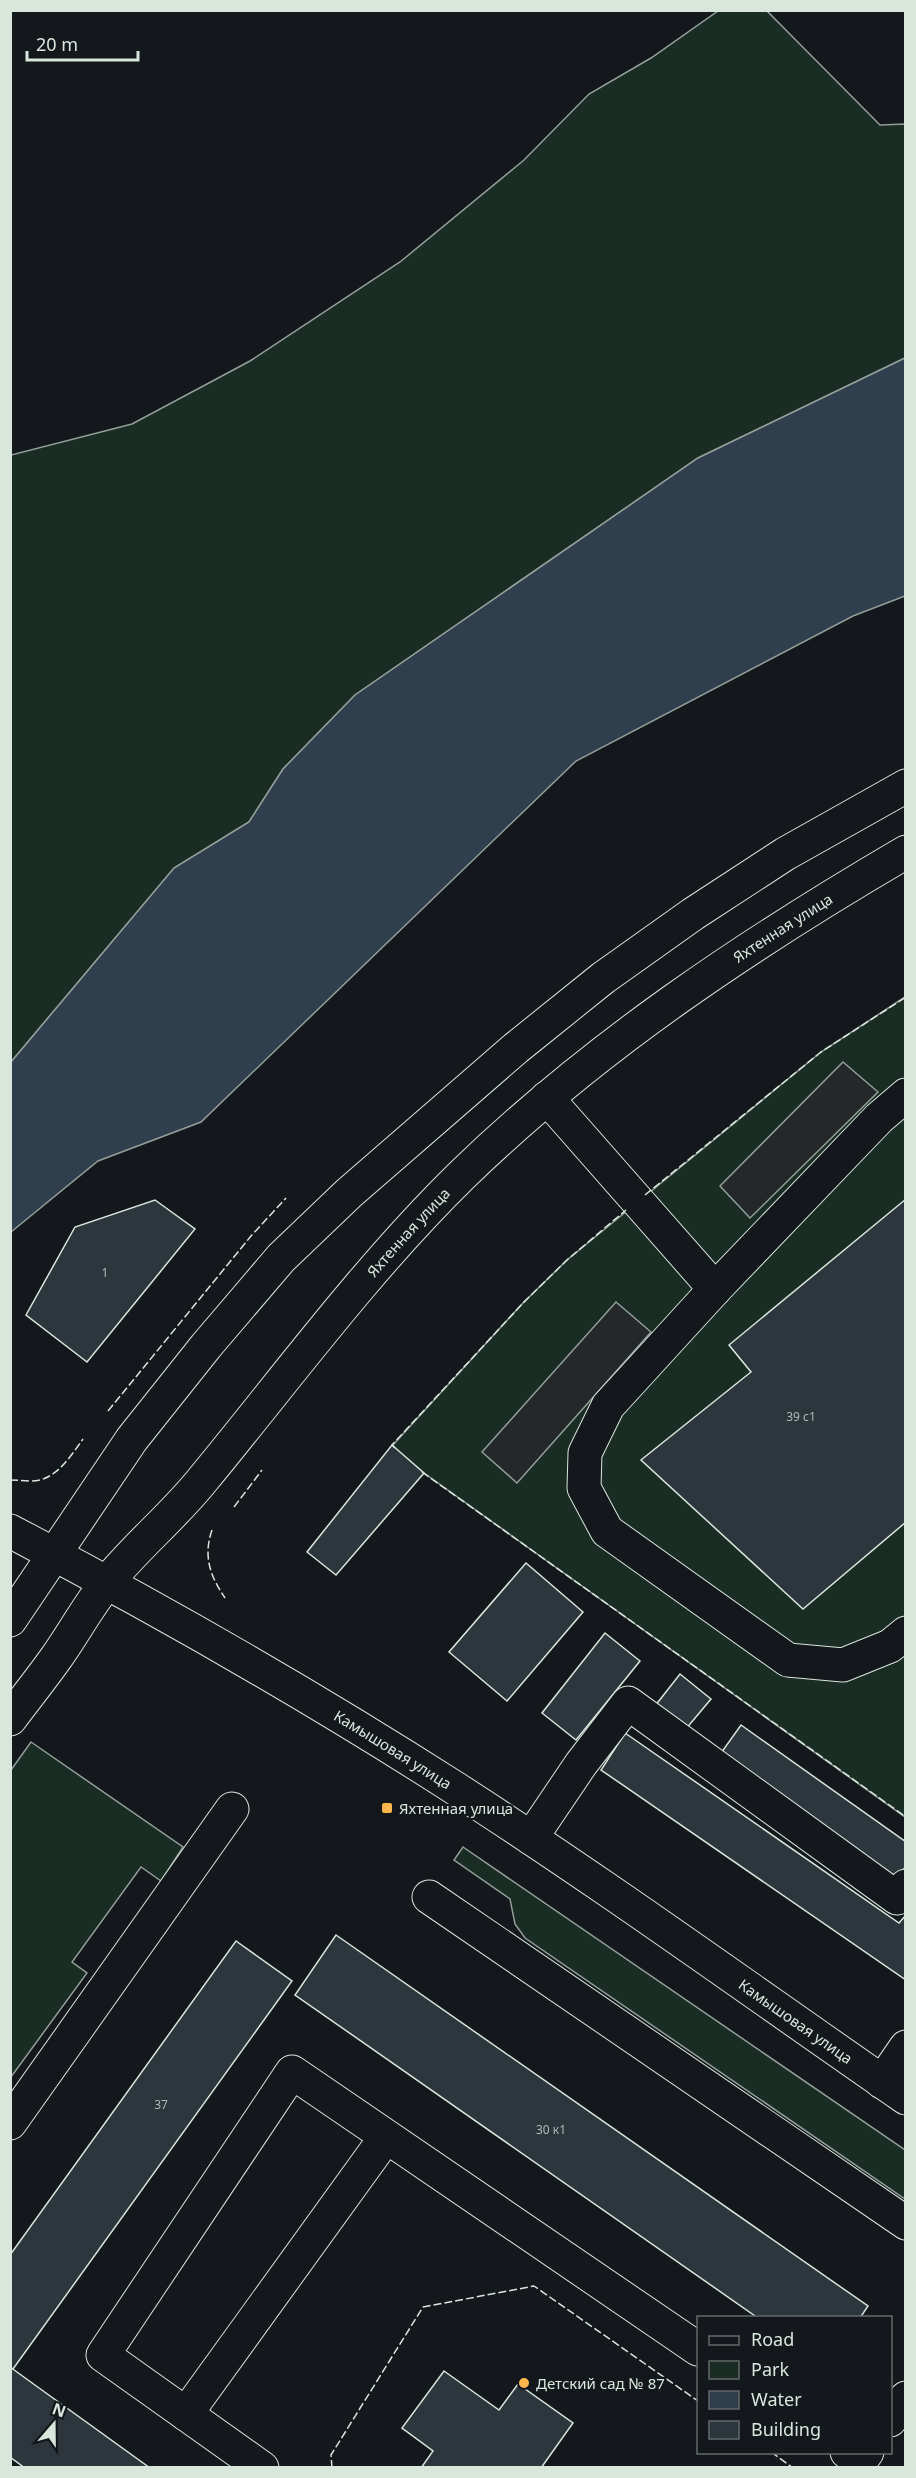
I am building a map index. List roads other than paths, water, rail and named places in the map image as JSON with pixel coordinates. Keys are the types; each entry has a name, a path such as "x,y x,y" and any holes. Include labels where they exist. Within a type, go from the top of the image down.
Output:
{"main road":[{"path":"10,1620 132,1439 206,1346 281,1258 349,1193 516,1048 603,978 693,914 785,854 906,786"},
{"name":"Яхтенная улица","path":"10,1719 56,1658 106,1584 195,1489 337,1312 398,1242 462,1175 547,1098 641,1024 729,960 820,902 906,852"},
{"path":"906,1095 879,1118 715,1289 608,1406 585,1453 584,1488 607,1531 788,1660 843,1665 890,1646 906,1633"},
{"path":"547,1098 715,1289"},
{"name":"Камышовая улица","path":"10,1531 209,1640 415,1762 531,1838 894,2090"},
{"path":"531,1838 581,1764 628,1703 897,1898 906,1886"},
{"path":"10,2123 232,1809"},
{"path":"429,1898 906,2223"},
{"path":"894,2090 906,2047"},
{"path":"262,2468 103,2355 292,2072 697,2348"},
{"path":"186,2414 386,2137"},
{"path":"892,2419 906,2398"}],"water":[{"path":"905,358 905,596 853,616 576,761 201,1122 98,1161 11,1232 11,1062 174,868 249,822 283,769 355,695 698,458"}],"place":[{"name":"Яхтенная улица","path":"387,1808"},
{"name":"Детский сад № 87","path":"524,2383"}]}
